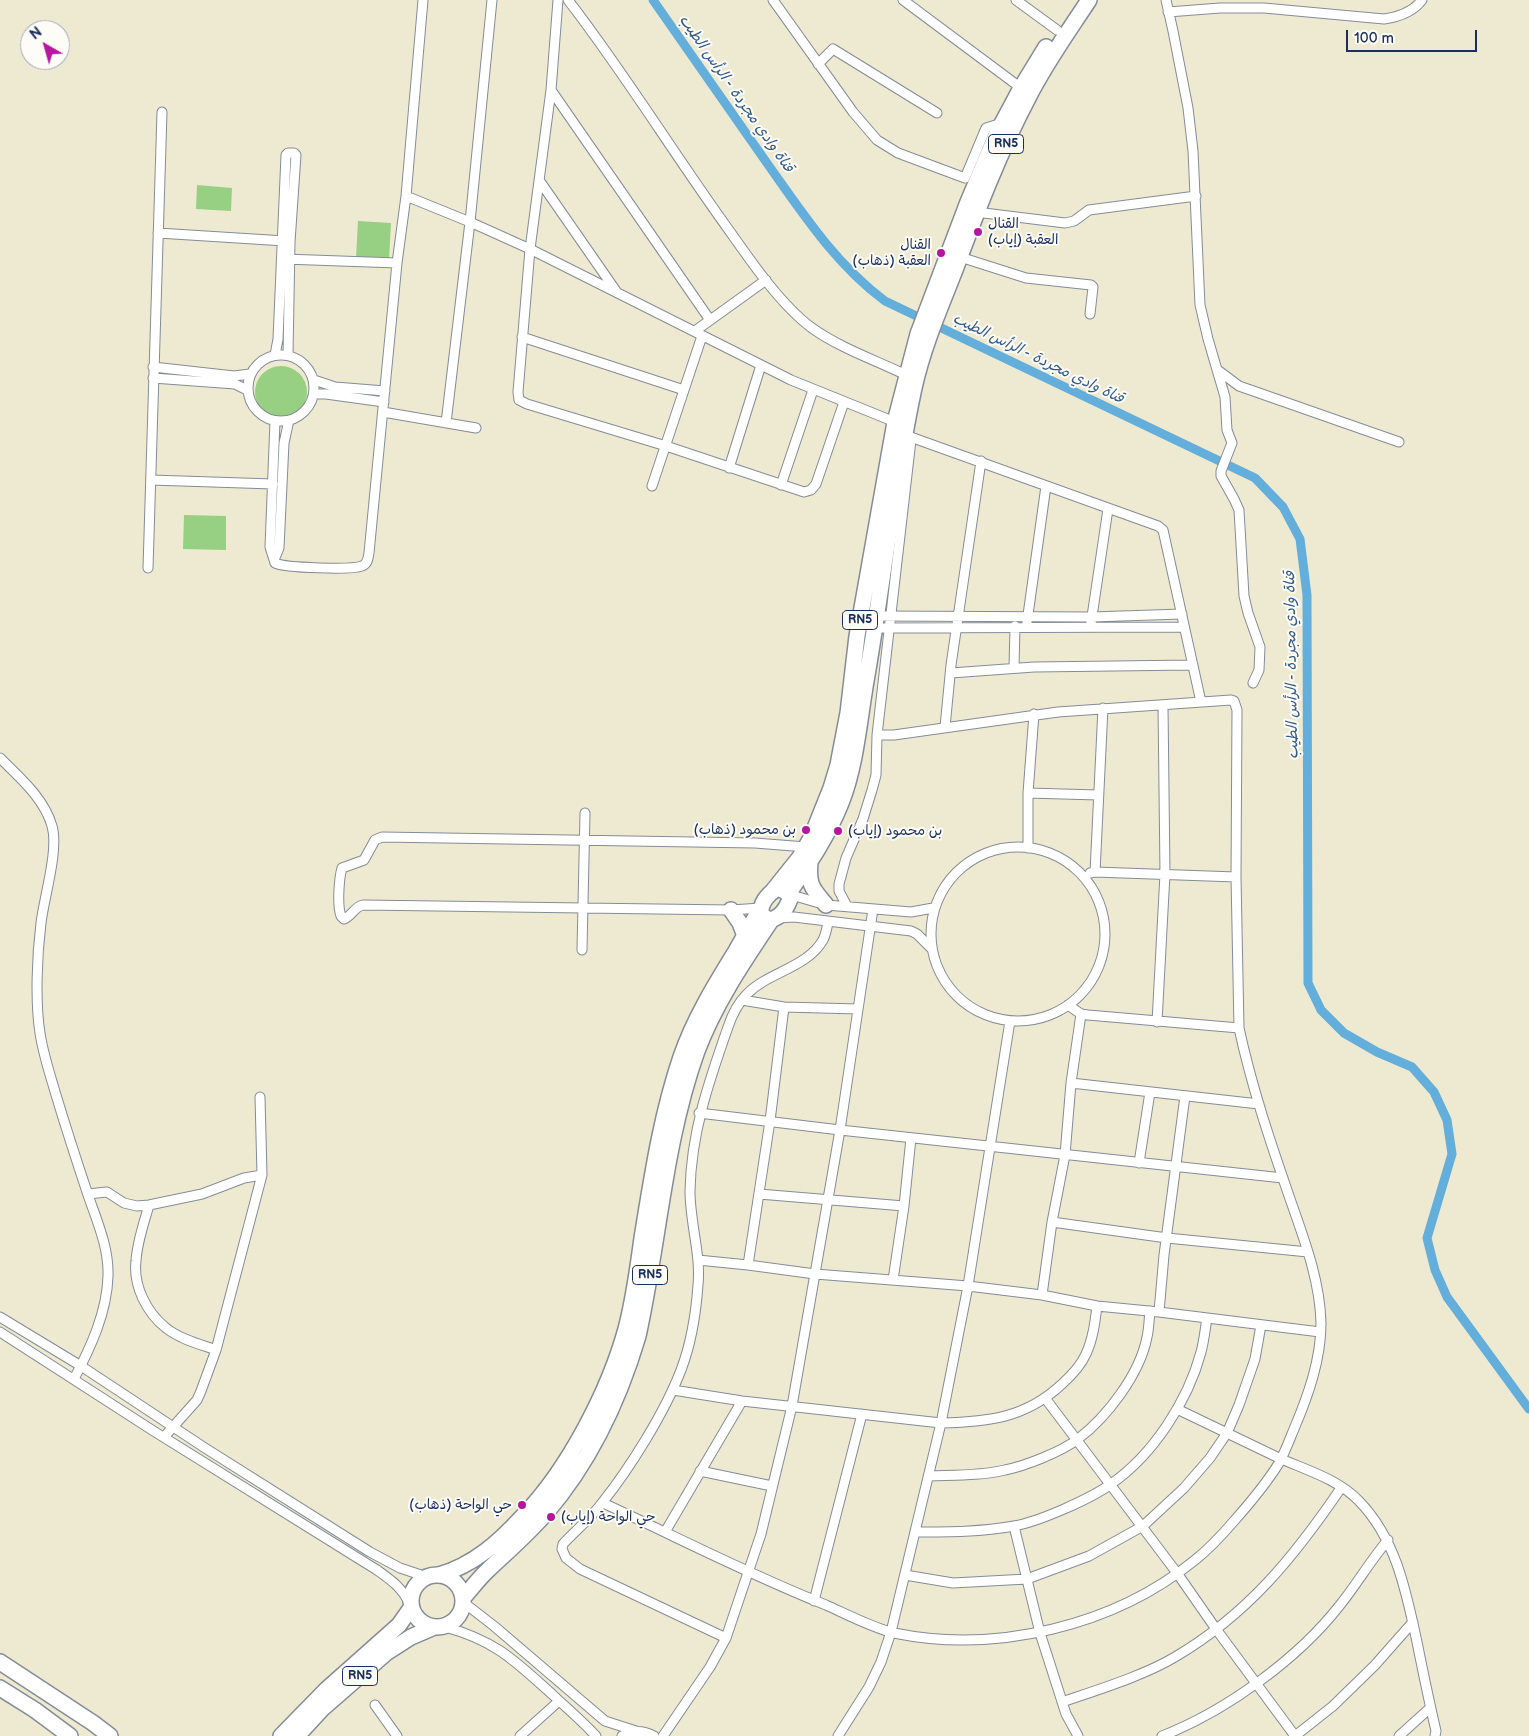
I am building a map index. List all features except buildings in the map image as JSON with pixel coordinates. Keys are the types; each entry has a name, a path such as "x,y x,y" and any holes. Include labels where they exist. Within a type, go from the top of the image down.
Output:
{"highway":[{"name":"RN5","path":"281,1736 327,1689 399,1625 410,1606 410,1596 419,1581 463,1567 488,1550 535,1504 564,1462 596,1409 615,1363 626,1329 659,1143 681,1056 703,1006 765,900 806,847 818,823 831,788 845,735 857,636 895,422 906,375 924,336 938,297 968,202 1002,123 1021,88 1077,0"},
{"name":"RN5","path":"938,297 960,257 976,212 1029,96 1089,0"},
{"name":"RN5","path":"297,1736 323,1708 386,1653 411,1637 439,1627 458,1617 463,1600 488,1570 534,1526 558,1498 593,1444 612,1406 638,1336 673,1135 689,1076 701,1043 723,995 756,941 786,908 790,899 788,894 810,862 836,816 846,788 883,622 915,385 924,336"},
{"path":"810,862 809,881 826,905"},
{"path":"772,892 776,889 781,889 788,894"},
{"path":"761,908 763,916 768,920 774,919"},
{"path":"731,910 740,923 745,936"},
{"path":"433,1576 448,1577 455,1582 460,1589 463,1600"},
{"path":"410,1606 413,1614 421,1623 439,1627"},
{"path":"0,1662 110,1736"},
{"path":"0,1688 35,1710 70,1736"}],"street":[{"path":"275,421 270,546 274,560 282,565 303,567 354,568 366,564 369,553 397,264 406,196 423,0"},
{"path":"446,423 470,222 492,0"},
{"path":"558,0 551,90 530,249 518,398 522,403 666,446 804,492 814,488 844,402"},
{"path":"568,0 766,280 801,318 817,332 906,375"},
{"path":"773,0 853,112 876,140 898,153 965,178 986,128 1002,123"},
{"path":"903,0 1021,88"},
{"path":"1016,0 1057,30"},
{"path":"1166,0 1174,31 1188,108 1196,196 1200,305 1225,397 1228,430 1232,443 1221,471 1225,484 1238,506 1244,596 1260,647 1259,670 1253,683"},
{"path":"1168,12 1220,8 1264,8 1384,19 1413,9 1422,0"},
{"path":"818,64 833,49 937,113"},
{"path":"551,90 710,320"},
{"path":"148,568 162,112"},
{"path":"286,241 296,155 294,153 286,155 286,241 286,259 288,355"},
{"path":"540,180 617,294"},
{"path":"406,196 530,249 617,294 814,390 895,422"},
{"path":"976,212 1065,223 1074,221 1089,210 1196,196"},
{"path":"158,233 286,241"},
{"path":"960,257 1026,278 1091,285 1090,314"},
{"path":"286,259 397,264"},
{"path":"275,355 286,259"},
{"path":"652,486 684,390 698,333 710,320 766,280"},
{"path":"522,337 684,390"},
{"path":"275,355 288,355 304,364 310,371 314,380 314,394 305,411 298,417 275,421 265,417 256,410 250,401 247,390 250,374 260,362 275,355"},
{"path":"729,468 761,365"},
{"path":"153,367 234,376 250,374"},
{"path":"1217,369 1239,386 1399,442"},
{"path":"153,378 235,384 247,390"},
{"path":"314,380 335,387 385,391"},
{"path":"781,485 814,390"},
{"path":"314,394 384,402"},
{"path":"383,412 476,428"},
{"path":"274,560 278,548 284,443 289,420"},
{"path":"908,436 1158,526 1163,530 1201,702"},
{"path":"945,727 950,673 981,461"},
{"path":"151,480 273,484"},
{"path":"1027,626 1046,486"},
{"path":"1090,627 1108,509"},
{"path":"883,622 959,616 1091,617 1182,614"},
{"path":"883,622 957,627 1184,626"},
{"path":"847,906 839,890 840,880 846,858 872,790 876,768 883,622"},
{"path":"1014,668 1015,626"},
{"path":"950,673 1085,665 1193,665"},
{"path":"603,1503 749,1572 814,1601 892,1632 930,1638 975,1640 1040,1633 1081,1623 1147,1592 1196,1559 1220,1537 1251,1502 1281,1459 1312,1384 1318,1357 1320,1332 1317,1291 1308,1252 1246,1062 1239,1028 1236,877 1236,704 1231,700 1103,708 1034,714 877,735"},
{"path":"1157,1022 1165,874 1163,705"},
{"path":"1095,872 1103,708"},
{"path":"1028,848 1028,792 1034,714"},
{"path":"0,758 37,798 53,828 52,859 41,924 39,949 40,1032 57,1097 105,1246 108,1276 106,1298 100,1320 74,1379"},
{"path":"1028,792 1098,795"},
{"path":"582,950 585,812"},
{"path":"761,908 731,910 363,905 344,919 340,916 339,909 340,874 342,868 364,860 374,840 378,837 584,840 806,847"},
{"path":"1016,847 1042,850 1061,858 1084,875 1098,899 1104,918 1105,940 1097,971 1090,983 1068,1005 1058,1011 1032,1020 1010,1021 985,1013 963,999 948,985 939,970 931,948 930,920 938,898 956,874 974,859 995,850 1016,847"},
{"path":"1084,875 1095,872 1236,877"},
{"path":"788,894 826,905 914,912 933,908"},
{"path":"663,1736 710,1667 726,1638 761,1534 792,1406 840,1130 873,909"},
{"path":"774,919 794,917 911,931 919,935 931,948"},
{"path":"726,1638 580,1569 562,1553 563,1544 603,1503 632,1461 673,1390 681,1370 690,1338 698,1283 698,1260 690,1193 692,1159 699,1113 729,1025 742,1000 749,992 809,955 824,939 828,922"},
{"path":"742,1000 784,1007 858,1009"},
{"path":"1068,1005 1081,1014 1239,1028"},
{"path":"748,1265 770,1121 784,1007"},
{"path":"1042,1295 1052,1222 1065,1155 1071,1083 1081,1014"},
{"path":"838,1736 869,1688 892,1632 941,1423 968,1286 1010,1021"},
{"path":"1071,1083 1259,1104"},
{"path":"1139,1163 1150,1092"},
{"path":"929,1476 1004,1471 1028,1463 1077,1440 1121,1394 1131,1377 1147,1338 1154,1311 1167,1238 1185,1096"},
{"path":"164,1437 197,1400 216,1350 262,1175 260,1097"},
{"path":"699,1113 1176,1168 1283,1178"},
{"path":"893,1280 904,1206 911,1138"},
{"path":"88,1194 106,1192 124,1204 149,1205 202,1194 244,1178 262,1175"},
{"path":"759,1194 904,1206"},
{"path":"149,1205 135,1262 135,1274 144,1302 154,1317 167,1329 216,1350"},
{"path":"1052,1222 1167,1238 1308,1252"},
{"path":"698,1260 815,1274 968,1286 1042,1295 1097,1306 1154,1311 1320,1332"},
{"path":"673,1390 742,1401 941,1423 973,1423 993,1420 1024,1411 1045,1398 1066,1381 1085,1357 1093,1332 1097,1306"},
{"path":"0,1317 81,1366 370,1552 400,1568 433,1576"},
{"path":"916,1532 1014,1526 1048,1516 1086,1500 1111,1484 1138,1460 1153,1443 1167,1426 1177,1409 1194,1374 1202,1351 1207,1318"},
{"path":"905,1575 953,1583 1028,1579 1089,1556 1143,1526 1184,1488 1210,1458 1227,1433 1255,1359 1261,1325"},
{"path":"0,1332 377,1570 406,1594 410,1606"},
{"path":"1045,1398 1143,1526 1295,1736 1333,1706 1354,1686 1413,1622"},
{"path":"665,1532 742,1401"},
{"path":"1177,1409 1342,1488 1358,1500 1376,1522 1388,1540 1402,1574 1436,1731 1435,1736"},
{"path":"814,1601 862,1414"},
{"path":"700,1471 772,1486"},
{"path":"1062,1702 1094,1692 1174,1658 1216,1629 1238,1612 1284,1566 1342,1488"},
{"path":"1014,1526 1040,1633 1066,1714 1078,1736"},
{"path":"1162,1736 1210,1712 1256,1684 1319,1629 1340,1605 1375,1555 1388,1540"},
{"path":"463,1600 605,1721 654,1736"},
{"path":"439,1627 470,1634 492,1644 512,1658 596,1736"},
{"path":"520,1736 559,1701"},
{"path":"375,1704 397,1736"},
{"path":"1399,1736 1430,1708"},
{"path":"622,1736 636,1731"}],"green space":[{"path":"197,185 232,188 231,211 196,209"},
{"path":"358,221 391,223 389,260 356,258"},
{"path":"276,366 286,366 300,373 307,387 307,397 300,411 286,418 276,418 266,414 259,407 255,397 255,387 259,377 266,370"},
{"path":"184,515 226,516 226,550 183,549"}],"waterway":[{"name":"قناة وادي مجردة - الرأس الطيب","path":"653,0 818,233 833,252 866,286 885,301 1255,478 1283,507 1300,539 1307,595 1308,983 1321,1010 1344,1033 1377,1052 1412,1067 1434,1092 1447,1120 1452,1154 1427,1238 1435,1270 1447,1297 1529,1409"}],"place":[{"name":"القنال العقبة (إياب)","path":"978,232"},
{"name":"القنال العقبة (ذهاب)","path":"941,253"},
{"name":"بن محمود (ذهاب)","path":"806,830"},
{"name":"بن محمود (إياب)","path":"838,831"},
{"name":"حي الواحة (ذهاب)","path":"522,1505"},
{"name":"حي الواحة (إياب)","path":"551,1517"}]}
